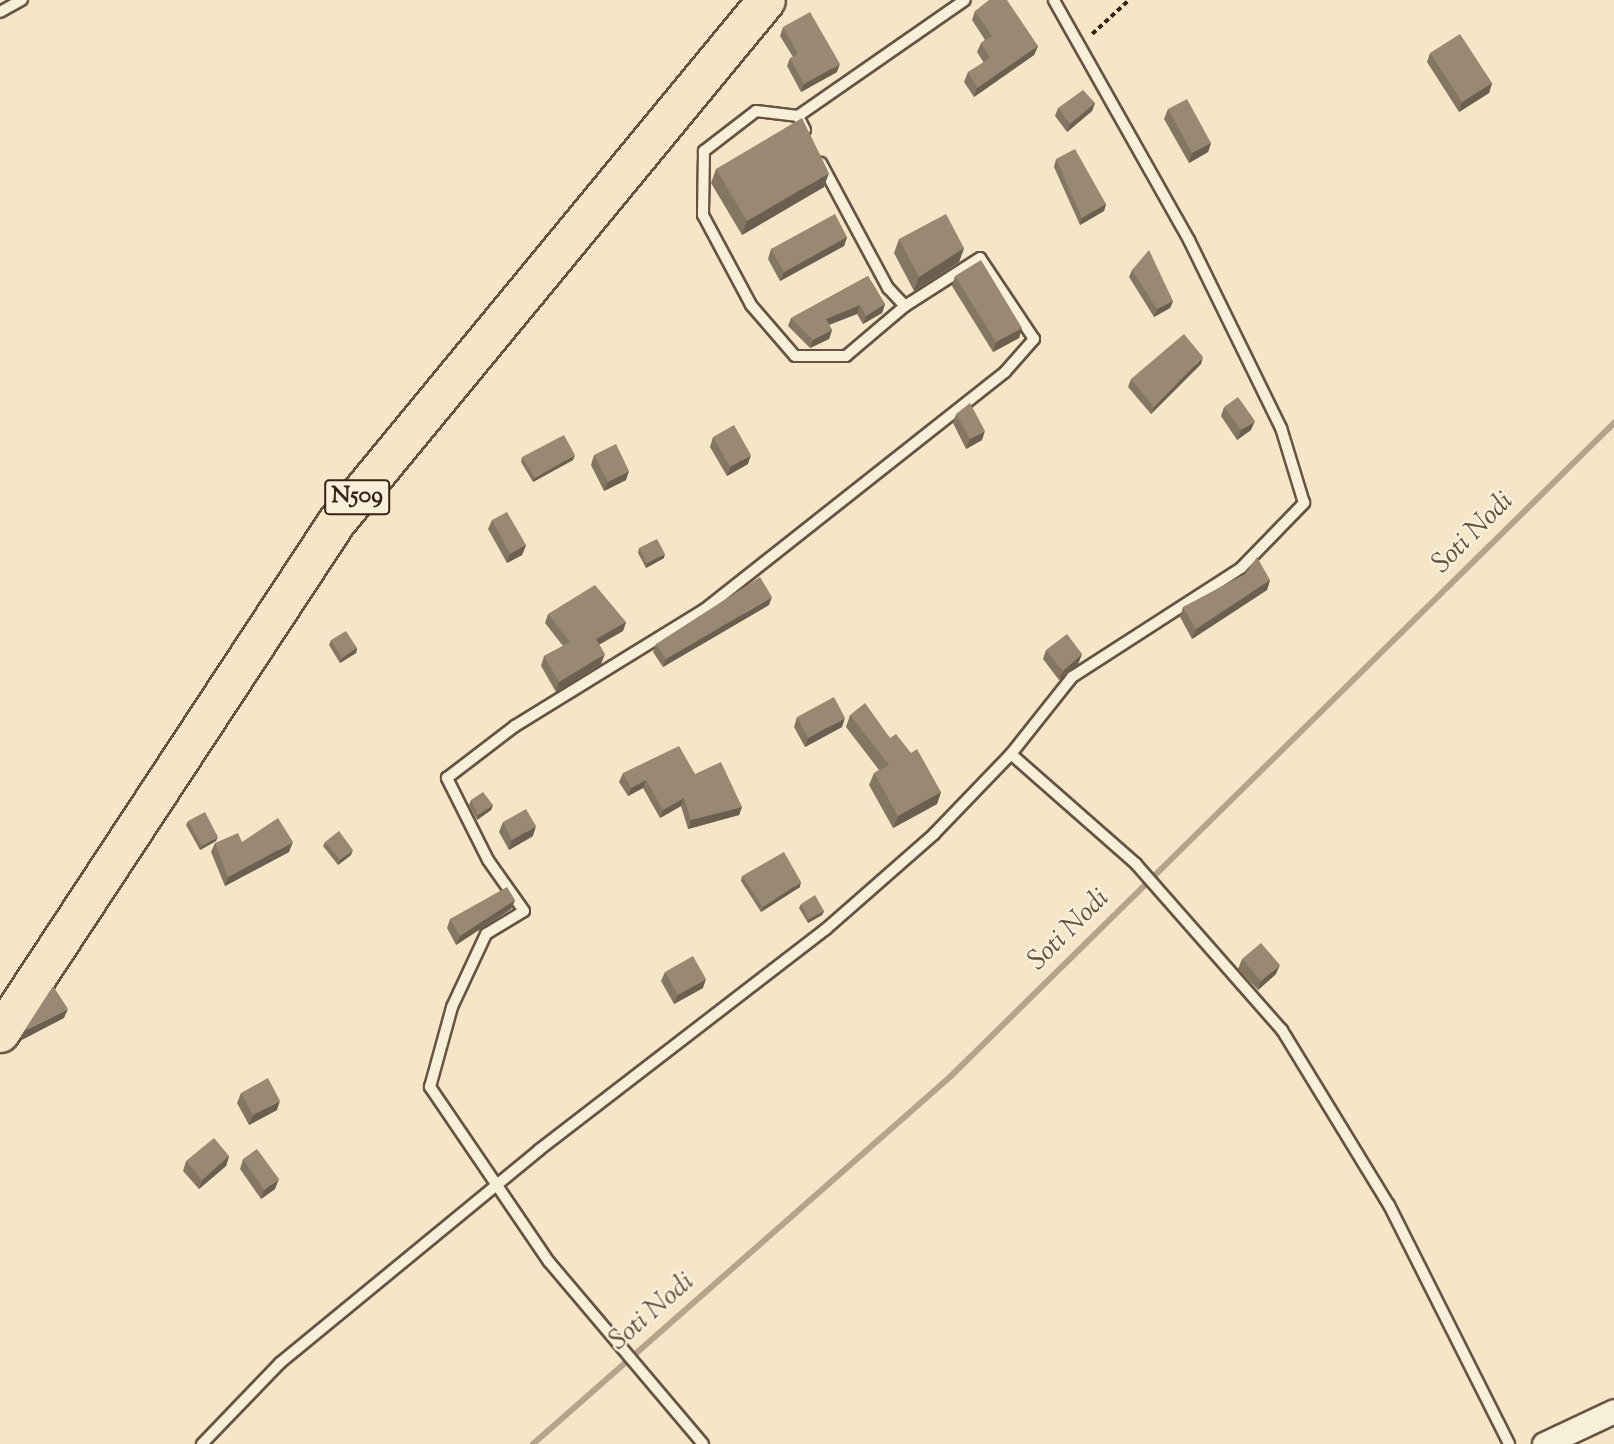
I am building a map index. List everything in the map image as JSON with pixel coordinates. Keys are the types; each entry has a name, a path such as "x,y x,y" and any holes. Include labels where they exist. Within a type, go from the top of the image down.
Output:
{"highway":[{"name":"N509","path":"0,1033 337,522 766,0"}],"street":[{"path":"1544,1444 1614,1412"}],"lane":[{"path":"0,12 22,0"},
{"path":"703,1444 549,1262 430,1087 452,1007 486,934 524,911 488,860 447,778 515,726 705,609 1005,372 1034,339 981,258 905,306 846,356 794,356 751,305 703,215 704,151 756,111 798,116 965,0"},
{"path":"202,1444 280,1363 825,929 934,834 1011,754 1072,677 1241,568 1304,503 1269,403 1189,240 1054,0"},
{"path":"798,116 809,139"},
{"path":"815,150 888,288 905,306"},
{"path":"1011,754 1136,864 1282,1030 1389,1205 1509,1444"}],"path":[{"path":"1080,45 1129,0"}],"building":[{"path":"989,0 1007,0 1038,46 977,88 968,72 990,58 981,43 992,36 975,11"},
{"path":"810,12 840,64 804,84 790,58 798,54 783,27"},
{"path":"1460,34 1492,83 1462,102 1430,53"},
{"path":"1083,90 1095,103 1070,124 1058,108"},
{"path":"1187,99 1211,143 1192,153 1168,109"},
{"path":"802,118 829,173 747,221 716,169"},
{"path":"1075,149 1106,204 1082,218 1056,159"},
{"path":"835,214 847,237 784,272 771,249"},
{"path":"946,214 964,248 919,277 899,239"},
{"path":"1149,250 1173,301 1157,309 1132,270"},
{"path":"981,260 1022,328 996,342 955,276"},
{"path":"868,276 885,304 866,316 860,305 826,319 832,330 813,340 791,318"},
{"path":"1184,334 1203,357 1154,407 1131,379"},
{"path":"1238,397 1255,421 1241,430 1224,407"},
{"path":"970,403 985,431 970,439 956,414"},
{"path":"734,425 751,455 730,467 713,437"},
{"path":"564,435 575,455 535,478 522,457"},
{"path":"616,444 629,471 608,482 594,455"},
{"path":"507,512 526,545 510,554 492,520"},
{"path":"657,539 665,554 647,563 639,548"},
{"path":"1257,557 1270,580 1196,629 1183,607 1245,574"},
{"path":"760,577 772,597 666,659 656,644"},
{"path":"595,585 626,622 596,639 605,654 559,682 544,656 570,642 548,614"},
{"path":"346,631 357,648 342,658 331,640"},
{"path":"1067,634 1082,654 1063,671 1046,650"},
{"path":"834,697 845,718 808,738 797,717"},
{"path":"865,703 890,738 896,734 911,753 917,749 941,792 898,816 874,773 889,765 850,715"},
{"path":"679,746 695,774 721,762 742,807 691,820 684,798 663,810 646,780 631,788 623,773"},
{"path":"483,792 493,805 478,815 471,800"},
{"path":"526,809 536,826 512,840 503,822"},
{"path":"205,812 218,837 202,846 188,821"},
{"path":"278,818 293,842 228,877 215,843 238,833 242,842"},
{"path":"339,831 353,850 340,860 325,842"},
{"path":"784,852 801,882 763,907 742,876"},
{"path":"507,887 515,900 460,936 450,919"},
{"path":"815,895 824,911 809,919 801,904"},
{"path":"1261,943 1280,965 1261,981 1242,959"},
{"path":"693,956 706,979 678,995 665,972"},
{"path":"53,986 68,1009 24,1031"},
{"path":"268,1078 280,1101 253,1115 241,1093"},
{"path":"214,1138 229,1156 202,1180 186,1161"},
{"path":"257,1149 279,1179 264,1190 243,1159"}],"waterway":[{"name":"Soti Nodi","path":"533,1444 951,1076 1614,423"}]}
